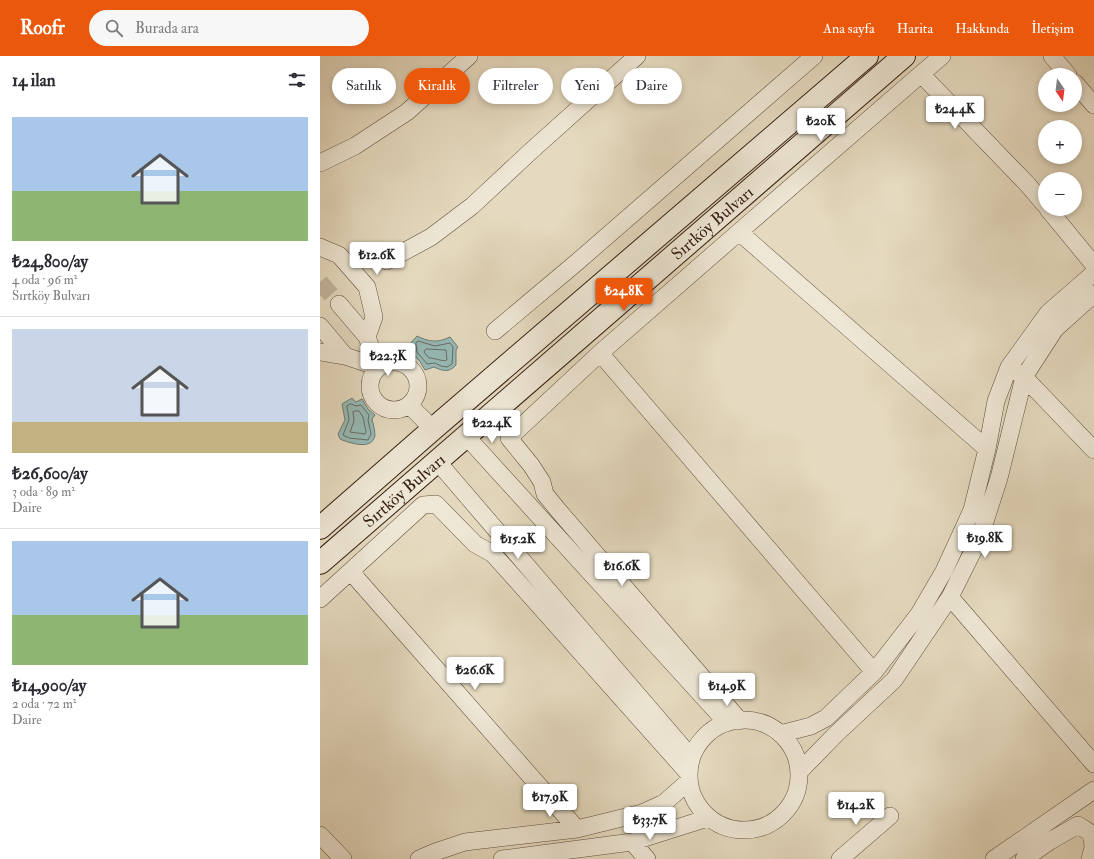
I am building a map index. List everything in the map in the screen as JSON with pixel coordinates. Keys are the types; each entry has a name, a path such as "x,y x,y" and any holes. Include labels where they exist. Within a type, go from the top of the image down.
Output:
{"main road":[{"name":"Sırtköy Bulvarı","path":"320,528 866,56"},
{"name":"Sırtköy Bulvarı","path":"320,562 904,56"},
{"path":"620,268 639,286"},
{"path":"437,461 433,429 466,436"}],"street":[{"path":"320,163 355,146 406,112 469,56"},
{"path":"387,262 431,237 472,206 637,56"},
{"path":"495,331 576,263 814,56"},
{"path":"733,721 545,494 542,482 531,465 509,438 600,353 942,56"},
{"path":"1052,56 1062,68"},
{"path":"921,74 1038,197"},
{"path":"1082,91 1094,105"},
{"path":"1054,216 1094,265"},
{"path":"739,232 987,449"},
{"path":"320,247 339,255 367,287 374,317 368,337"},
{"path":"780,734 811,726 826,718 874,672 919,614 944,571 972,510 987,449 996,401 1010,367 1048,313 1094,273"},
{"path":"799,772 836,734 894,680 950,597 980,537 999,478 1024,377 1055,329 1094,294"},
{"path":"339,304 368,337 378,367"},
{"path":"320,326 345,356"},
{"path":"320,352 345,356 378,367"},
{"path":"600,353 874,672"},
{"path":"388,362 400,362 408,365 414,370 418,377 419,385 418,393 410,406 401,409 389,409 378,404 373,398 370,390 370,382 378,367 388,362"},
{"path":"1010,367 1024,377 1094,450"},
{"path":"410,406 433,429"},
{"path":"466,436 733,721"},
{"path":"437,461 691,757"},
{"path":"320,599 423,505 436,504 475,544 493,554 689,778"},
{"path":"351,572 577,829"},
{"path":"950,597 1094,764"},
{"path":"751,720 775,729 780,734 792,748 799,772 795,797 779,817 756,829 731,829 708,818 695,802 689,778 691,757 704,735 733,721 751,720"},
{"path":"419,859 465,842 577,829 642,813 664,803 689,778"},
{"path":"994,859 1094,790"},
{"path":"840,859 890,816"},
{"path":"502,859 632,842 708,818"},
{"path":"1024,859 1050,841 1078,825 1092,834 1093,848 1090,859"},
{"path":"320,835 343,859"},
{"path":"632,842 647,859"}],"water":[{"path":"417,336 426,340 434,341 450,337 458,347 456,350 456,365 448,370 434,367 425,370 419,360 410,353 414,348 410,344"},
{"path":"352,398 356,402 362,399 368,409 375,415 372,419 375,435 370,443 355,444 340,439 338,434 345,420 342,404"}],"tunnel":[{"path":"320,282 339,304"}]}
